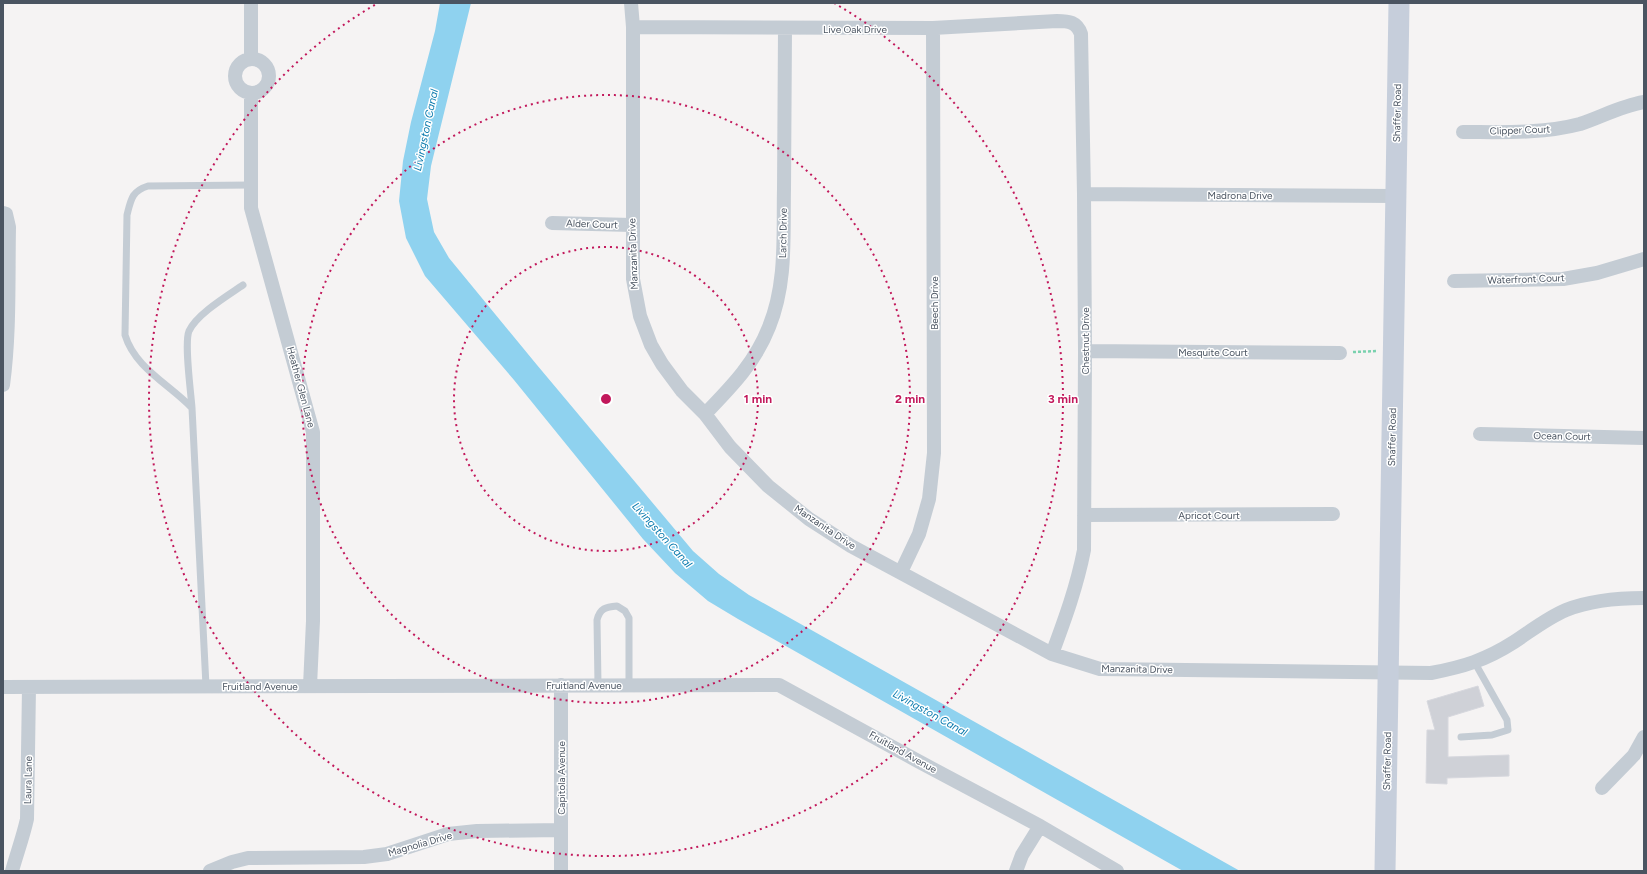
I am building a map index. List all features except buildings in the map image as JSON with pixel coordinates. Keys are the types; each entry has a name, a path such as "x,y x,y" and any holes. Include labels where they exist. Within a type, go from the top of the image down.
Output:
{"main road":[{"name":"Shaffer Road","path":"1385,871 1399,3"}],"street":[{"path":"251,3 251,59"},
{"name":"Manzanita Drive","path":"631,3 633,27 632,279 640,316 651,345 662,364 682,391 705,414 730,447 748,467 768,486 803,514 851,546 1052,654 1100,669 1431,672 1459,668 1474,663 1514,642 1544,621 1566,610 1599,600 1616,598 1644,598"},
{"name":"Live Oak Drive","path":"633,27 785,29 933,28 1057,21 1068,21 1076,24"},
{"name":"Chestnut Drive","path":"1052,654 1071,603 1079,576 1084,550 1084,194 1081,34 1076,24"},
{"name":"Beech Drive","path":"901,572 919,534 929,499 934,453 933,28"},
{"name":"Larch Drive","path":"705,414 749,366 769,328 778,300 783,267 785,29"},
{"path":"251,59 259,61 264,65 268,73 267,83 262,90 251,94 242,91 238,87 235,82 235,75 240,64 251,59"},
{"name":"Heather Glen Lane","path":"251,94 251,208 313,432 313,621 310,686"},
{"name":"Clipper Court","path":"1463,132 1531,132 1562,128 1596,118 1623,107 1644,102"},
{"name":"Madrona Drive","path":"1084,194 1396,196"},
{"path":"3,386 6,366 8,314 9,226 4,214"},
{"name":"Alder Court","path":"552,223 632,226"},
{"name":"Waterfront Court","path":"1454,281 1563,279 1597,273 1644,259"},
{"name":"Mesquite Court","path":"1085,351 1340,353"},
{"name":"Ocean Court","path":"1480,434 1644,438"},
{"name":"Apricot Court","path":"1084,515 1333,514"},
{"name":"Fruitland Avenue","path":"3,687 780,684 916,760 1040,826 1117,871"},
{"name":"Capitola Avenue","path":"561,685 561,871"},
{"name":"Laura Lane","path":"12,871 16,854 24,835 27,820 30,687"},
{"path":"1602,788 1634,755 1644,737"},
{"path":"1016,871 1022,854 1040,826"},
{"name":"Magnolia Drive","path":"210,871 232,862 248,858 364,857 387,854 448,834 477,831 561,830"}],"lane":[{"path":"192,408 182,397 135,357 128,345 125,335 127,214 132,198 139,189 148,186 251,185"},
{"path":"206,686 192,408 187,343 189,332 196,322 211,307 243,286"},
{"path":"598,685 598,613 603,609 617,606 625,611 629,618 629,685"},
{"path":"1461,737 1492,735 1508,730 1507,720 1474,663"}],"path":[{"path":"1340,353 1393,351"}],"water":[{"name":"Livingston Canal","path":"440,3 471,3 431,166 427,199 434,232 449,258 693,551 719,574 749,595 1240,871 1183,871 708,601 675,573 643,539 514,380 425,276 406,238 399,201 403,161 411,122 435,31"}]}
